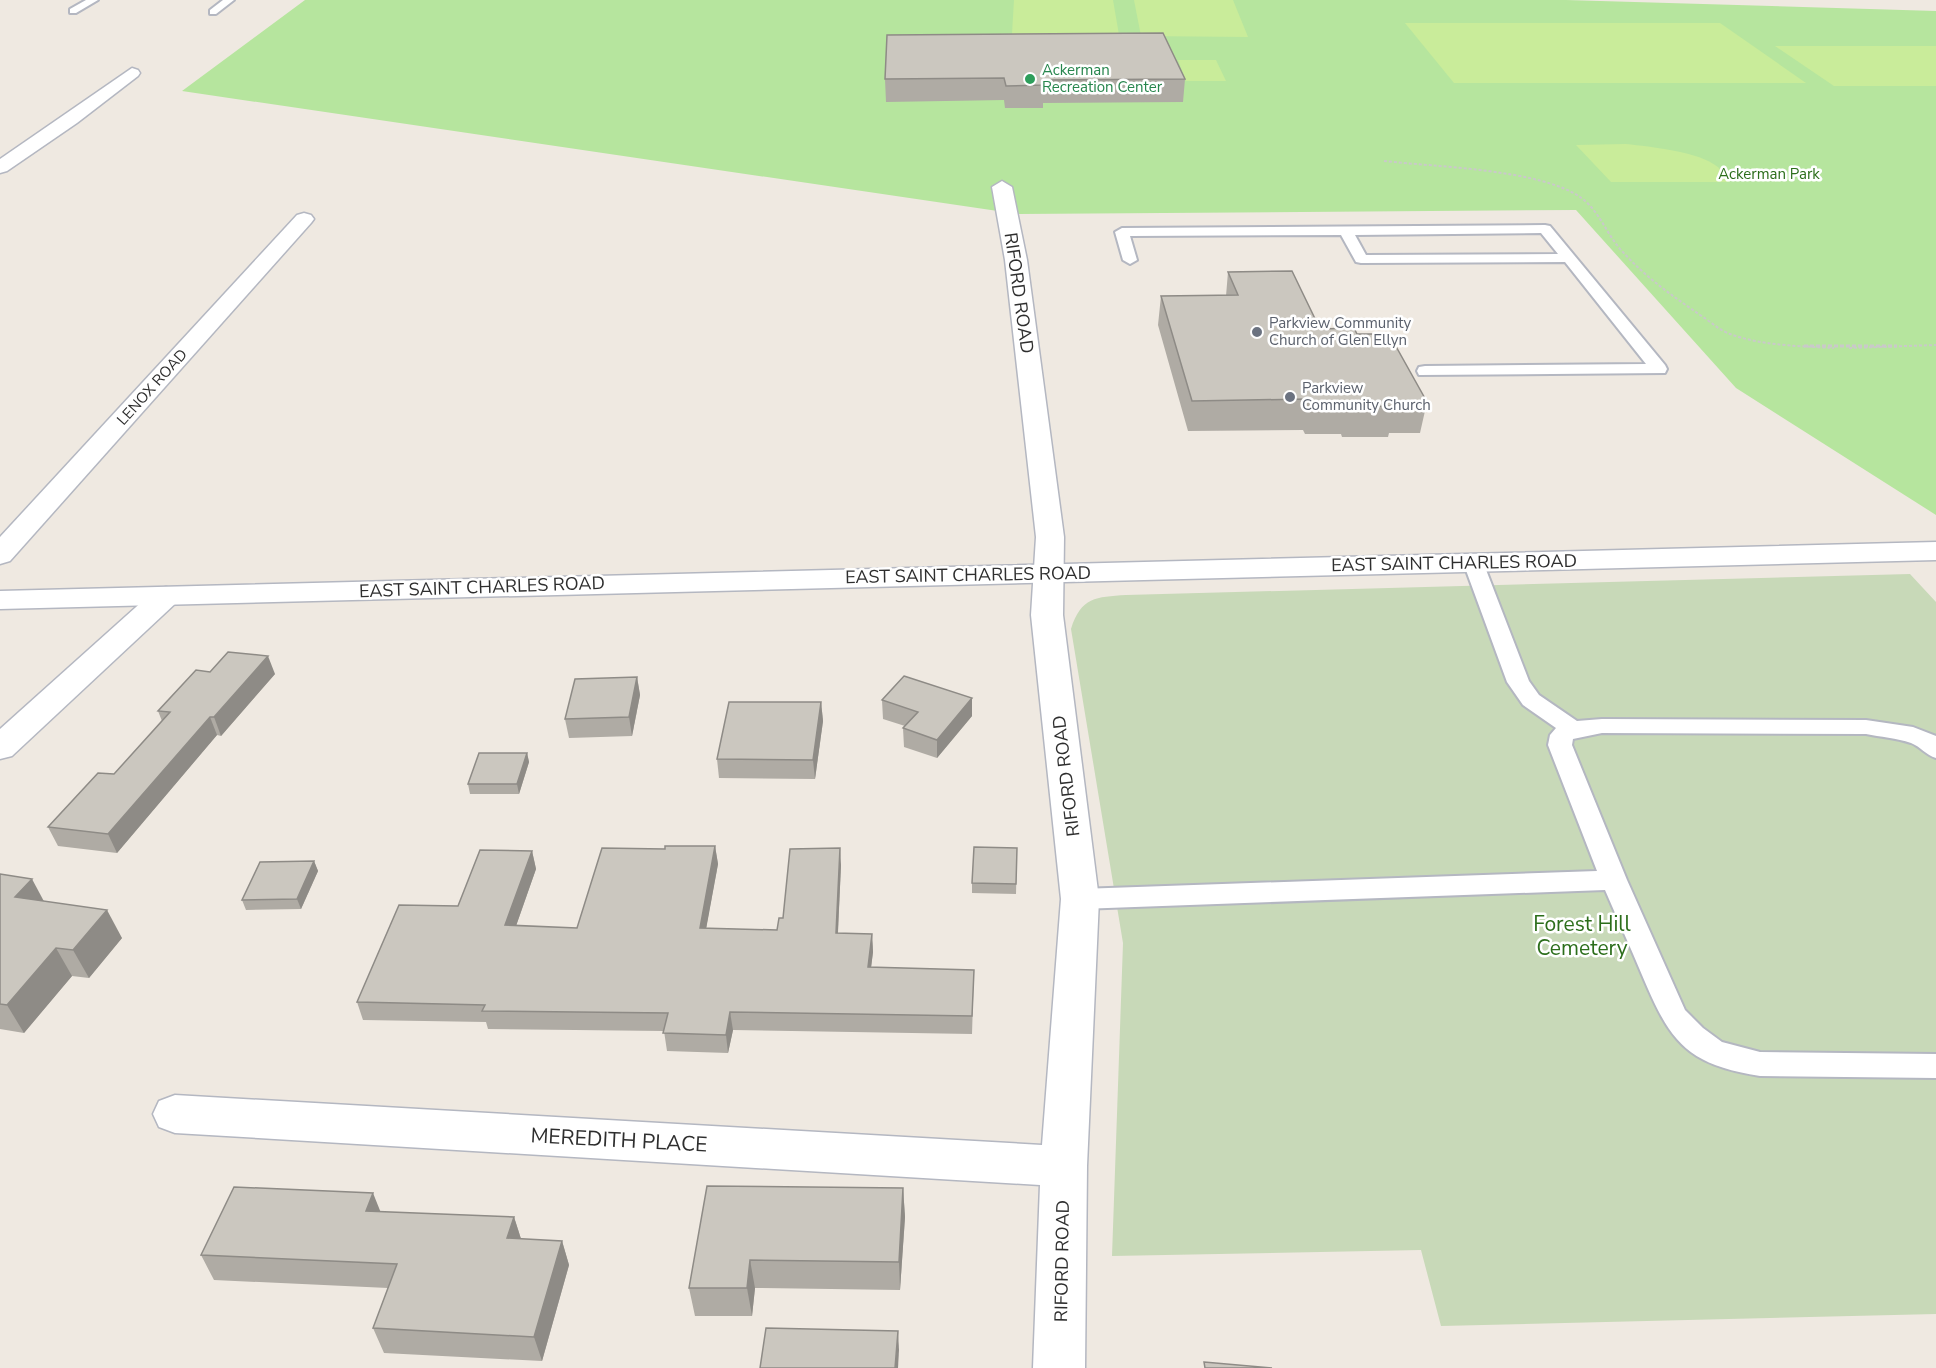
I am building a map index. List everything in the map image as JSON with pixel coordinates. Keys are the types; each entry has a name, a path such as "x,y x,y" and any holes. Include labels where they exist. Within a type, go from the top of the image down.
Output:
{"street":[{"path":"0,167 71,119 132,73"},
{"name":"RIFORD ROAD","path":"1002,187 1018,272 1050,537 1047,615 1080,898 1064,1166 1059,1368"},
{"name":"LENOX ROAD","path":"0,555 304,219"},
{"name":"EAST SAINT CHARLES ROAD","path":"0,600 1936,551"},
{"path":"0,748 166,596"},
{"name":"MEREDITH PLACE","path":"175,1114 1064,1166"}],"lane":[{"path":"73,11 93,0"},
{"path":"213,12 229,0"},
{"path":"1130,260 1122,232 1545,229 1659,369 1425,371"},
{"path":"1346,231 1361,259 1568,258"},
{"path":"1473,562 1518,682 1531,700 1573,729"},
{"path":"1936,750 1927,741 1913,735 1866,727 1602,726 1573,729 1562,735 1560,745 1614,880 1674,1016 1688,1034 1705,1047 1732,1060 1760,1064 1936,1066"},
{"path":"1080,898 1614,880"}],"path":[{"path":"1384,161 1521,176 1550,183 1579,196 1594,208 1620,249 1642,272 1664,291 1729,334 1780,345 1840,348 1936,345"}],"green space":[{"name":"Ackerman Park","path":"305,0 1566,0 1936,11 1936,515 1736,388 1576,210 1018,214 182,91"},
{"path":"1014,0 1113,0 1119,35 1012,34"},
{"path":"1134,0 1233,0 1248,37 1141,36"},
{"path":"1405,23 1720,23 1806,83 1454,83"},
{"path":"1775,46 1936,46 1936,86 1834,86"},
{"path":"1178,60 1216,60 1226,81 1186,81"},
{"path":"1626,144 1687,153 1699,157 1718,167 1729,182 1611,182 1576,145"},
{"name":"Forest Hill Cemetery","path":"1910,574 1936,602 1936,1314 1441,1326 1421,1250 1112,1256 1123,943 1071,629 1075,618 1085,605 1098,598 1126,595"}],"building":[{"path":"1163,33 1185,79 1042,80 1043,85 1006,86 1004,78 885,79 887,35"},
{"name":"Parkview Community Church","path":"1292,271 1320,329 1354,328 1357,334 1389,334 1427,402 1392,402 1394,406 1347,407 1346,403 1310,403 1308,399 1192,401 1161,296 1238,295 1228,272"},
{"path":"228,652 268,656 214,717 210,717 108,834 48,827 98,773 114,774 170,712 158,711 196,670 210,672"},
{"path":"904,676 972,698 937,740 903,728 918,712 882,700"},
{"path":"637,677 629,717 565,719 575,679"},
{"path":"729,702 821,702 813,760 717,759"},
{"path":"479,753 527,753 517,784 468,784"},
{"path":"665,846 715,846 700,928 777,930 779,918 783,918 790,849 840,848 836,933 872,934 868,967 974,970 972,1016 730,1012 726,1035 663,1033 668,1013 482,1011 485,1005 357,1002 399,905 458,906 480,850 532,851 505,925 577,928 602,848 665,849"},
{"path":"974,847 1017,848 1016,884 972,883"},
{"path":"314,861 297,899 242,900 260,862"},
{"path":"0,874 32,879 15,897 107,910 73,950 56,948 7,1005 0,1004"},
{"path":"707,1186 903,1188 899,1262 750,1260 747,1288 689,1288"},
{"path":"234,1187 373,1193 366,1211 514,1217 507,1238 562,1241 534,1337 373,1328 397,1264 201,1255"},
{"path":"766,1328 898,1331 895,1368 760,1368"},
{"path":"1204,1362 1272,1368 1205,1368"}],"place":[{"name":"Ackerman Recreation Center","path":"1030,79"},
{"name":"Parkview Community Church of Glen Ellyn","path":"1257,332"},
{"name":"Parkview Community Church","path":"1290,397"}]}
